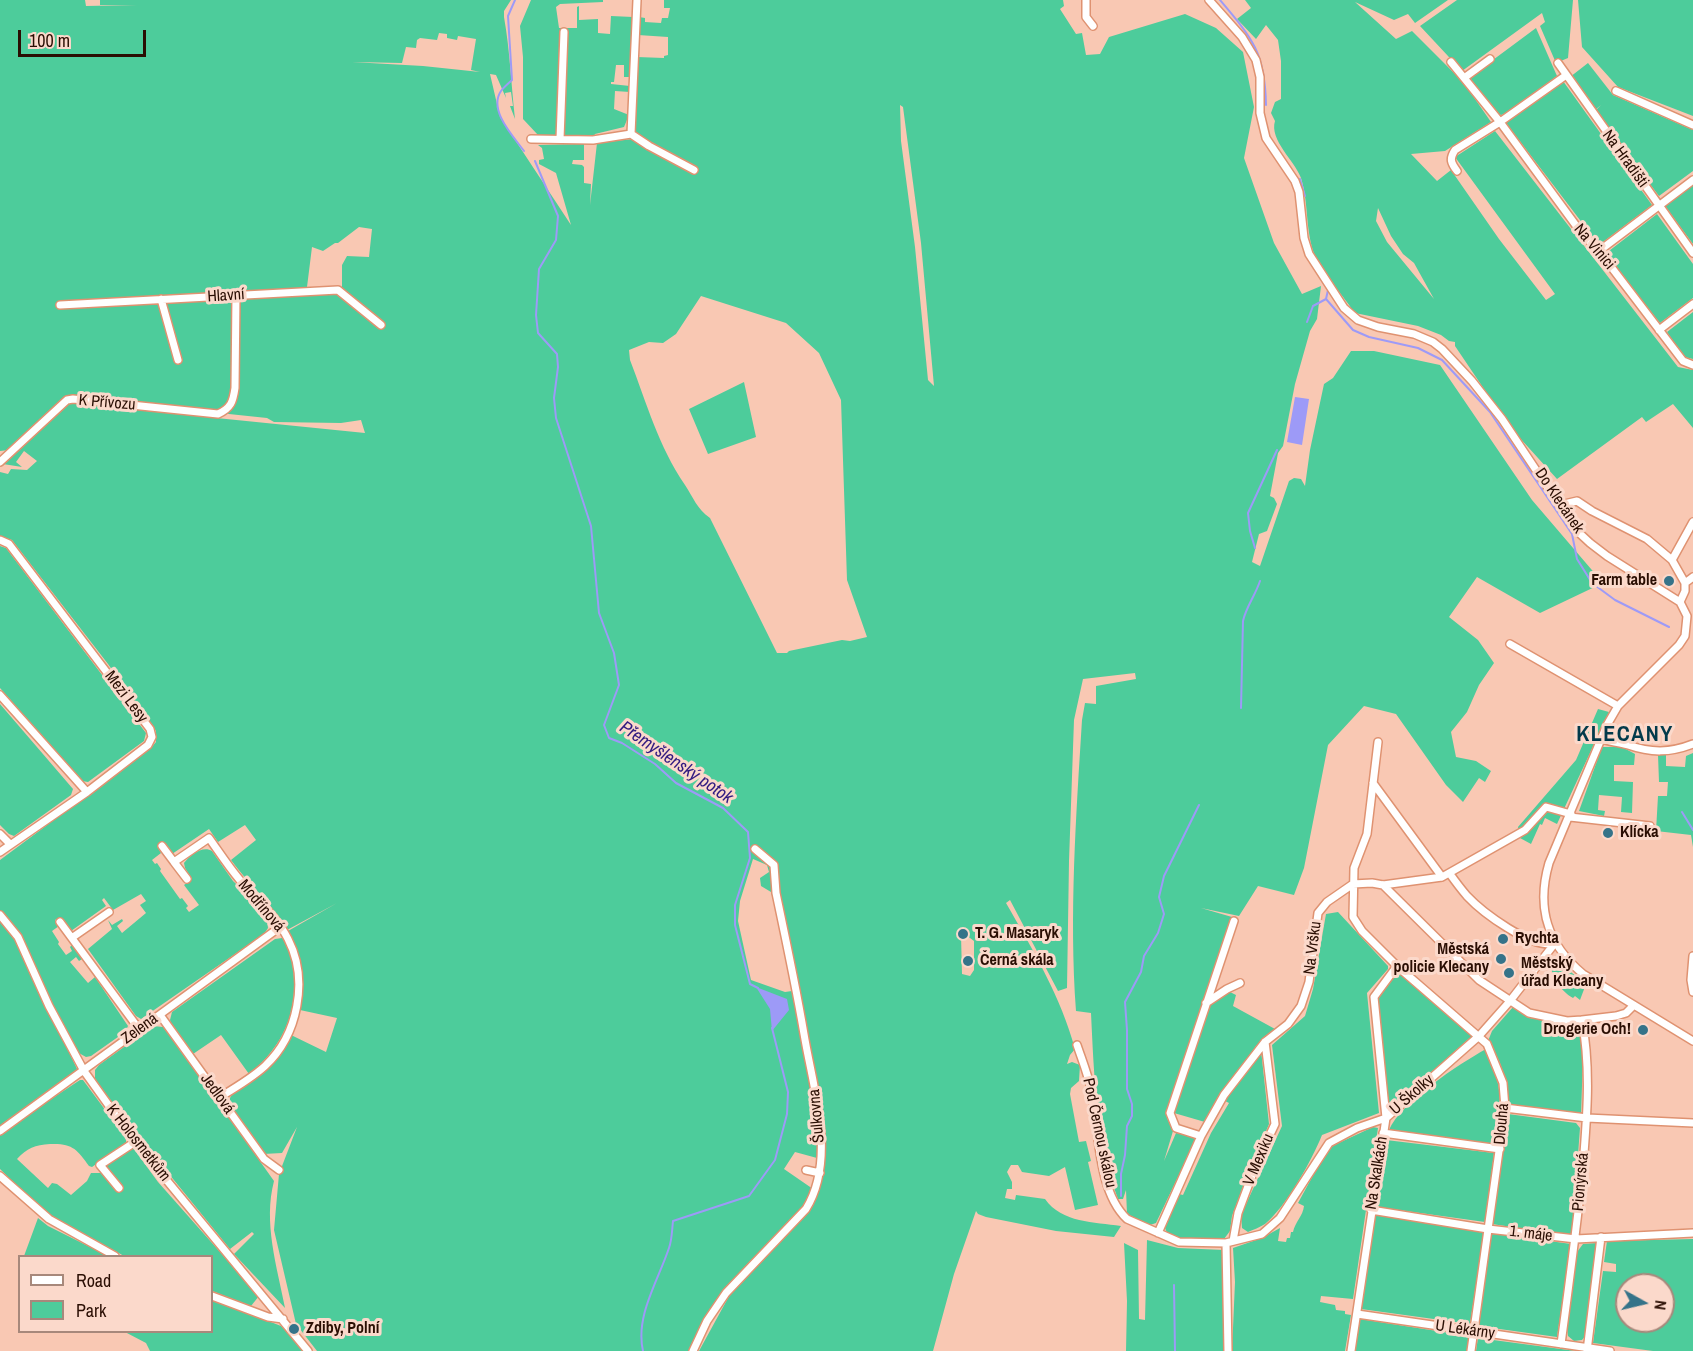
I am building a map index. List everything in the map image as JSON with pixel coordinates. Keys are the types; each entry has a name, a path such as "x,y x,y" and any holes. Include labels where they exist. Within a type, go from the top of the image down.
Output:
{"street":[{"path":"631,134 637,0"},
{"path":"1086,0 1086,17 1093,26"},
{"name":"Do Klecánek","path":"1209,0 1242,37 1256,60 1260,77 1260,113 1266,138 1295,181 1299,192 1304,238 1309,254 1344,308 1358,320 1378,327 1414,334 1433,342 1452,358 1502,418 1576,530 1590,543 1680,602"},
{"path":"560,139 564,32"},
{"path":"1464,78 1490,59"},
{"name":"Na Vinici","path":"1451,62 1500,122 1580,231 1599,251 1683,361 1693,365"},
{"name":"Na Hradišti","path":"1558,63 1565,76 1693,253"},
{"path":"1457,171 1451,162 1455,150 1500,122 1565,76"},
{"path":"1616,91 1693,125"},
{"path":"531,139 593,140 631,134 694,170"},
{"path":"1599,251 1693,180"},
{"name":"Hlavní","path":"60,305 338,290 381,325"},
{"name":"K Přívozu","path":"0,462 67,400 218,414 227,410 233,402 236,295"},
{"path":"161,299 178,360"},
{"path":"1659,330 1693,304"},
{"path":"1560,505 1577,501 1647,539 1672,560 1685,583 1685,591 1680,602 1687,616 1685,636 1679,645 1618,706 1601,739 1573,816 1550,863 1544,888 1548,927 1555,943 1567,960 1583,974 1693,1041"},
{"path":"1672,560 1693,522"},
{"name":"Mezi Lesy","path":"0,540 9,544 150,729 152,737 148,744 87,792 0,852"},
{"path":"1685,583 1693,577"},
{"path":"1510,644 1618,706"},
{"path":"0,695 87,792"},
{"path":"1601,739 1628,744 1639,750 1676,749 1693,744"},
{"name":"Dlouhá","path":"1378,742 1366,834 1354,868 1353,917 1362,931 1397,966 1487,1044 1503,1083 1505,1108 1471,1351"},
{"path":"1373,783 1446,875 1468,897 1510,930 1548,945 1555,943"},
{"path":"1353,884 1383,885 1446,875 1525,830 1546,807 1573,816 1650,826"},
{"path":"0,834 10,844"},
{"name":"Modřínová","path":"174,862 209,838 239,880 266,907 289,940 297,962 298,1002 285,1040 266,1065 220,1097"},
{"path":"162,846 187,879"},
{"name":"Šulkovna","path":"693,1351 707,1321 726,1293 806,1209 815,1195 820,1173 821,1137 814,1080 776,893 774,865 755,849"},
{"name":"Na Vršku","path":"1158,1233 1202,1136 1224,1095 1265,1042 1288,1024 1301,1006 1309,982 1318,913 1333,897 1353,884"},
{"path":"1383,885 1479,980 1529,1013 1567,1021 1582,1020 1616,1016 1626,1012 1633,1005"},
{"path":"73,938 109,912"},
{"name":"K Holosmetkům","path":"0,915 18,937 49,1006 84,1071 135,1142 308,1351"},
{"path":"1202,1136 1176,1128 1170,1113 1234,921"},
{"path":"60,922 139,1029"},
{"name":"Zelená","path":"0,1131 280,927"},
{"name":"U Školky","path":"1158,1233 1179,1242 1229,1242 1262,1234 1280,1218 1329,1143 1357,1128 1386,1119 1479,1036 1510,1001 1555,943"},
{"path":"1693,956 1691,980 1693,992"},
{"name":"Na Skalkách","path":"1352,1351 1386,1119 1374,997 1397,966"},
{"path":"1206,1003 1240,983"},
{"name":"Jedlová","path":"160,1014 264,1159 279,1170"},
{"name":"Pionýrská","path":"1561,1344 1576,1239 1587,1118 1588,1051 1582,1020"},
{"name":"V Mexiku","path":"1228,1351 1229,1242 1257,1161 1275,1124 1265,1042"},
{"name":"Pod Černou skálou","path":"1077,1045 1091,1087 1099,1147 1117,1207 1127,1219 1158,1233"},
{"path":"1505,1108 1587,1118 1693,1124"},
{"path":"1383,1134 1500,1149"},
{"path":"118,1188 100,1165 135,1142"},
{"path":"806,1170 820,1173"},
{"path":"0,1176 49,1219 112,1255"},
{"name":"1. máje","path":"1371,1210 1576,1239 1693,1233"},
{"path":"1587,1350 1601,1237"},
{"path":"213,1296 268,1317 283,1320"},
{"name":"U Lékárny","path":"1357,1314 1561,1344 1587,1350 1610,1351"}],"green space":[{"path":"0,0 85,0 86,6 137,5 100,5 100,0 511,0 504,11 504,17 515,119 510,106 513,106 511,92 505,93 506,98 496,75 490,74 500,117 571,225 556,173 539,164 539,160 544,159 542,148 538,145 584,144 584,160 573,160 572,164 584,167 584,183 591,184 590,205 597,143 633,139 692,173 635,132 637,57 664,58 668,55 668,37 638,35 639,17 645,18 645,22 661,23 662,18 668,18 670,8 664,8 664,0 1063,0 1064,6 1060,9 1076,34 1082,33 1086,55 1100,54 1109,37 1185,14 1216,28 1243,52 1254,107 1244,158 1274,243 1302,294 1321,286 1317,319 1310,331 1295,384 1283,446 1278,453 1270,496 1277,504 1267,531 1259,534 1252,562 1260,566 1289,481 1294,478 1301,479 1305,486 1324,384 1333,378 1351,351 1374,351 1440,365 1532,500 1603,583 1540,613 1477,577 1449,617 1478,640 1494,663 1479,685 1467,712 1451,732 1456,757 1476,761 1491,771 1485,782 1479,778 1463,802 1446,785 1396,714 1364,706 1328,745 1304,868 1294,895 1258,886 1239,916 1201,908 1232,917 1167,1118 1173,1131 1164,1161 1176,1133 1193,1136 1196,1139 1156,1223 1150,1225 1127,1214 1126,1190 1123,1199 1118,1199 1105,1154 1097,1107 1091,1013 1076,1011 1074,975 1074,866 1082,720 1085,703 1096,704 1096,686 1136,679 1135,673 1083,679 1074,720 1067,988 1058,991 1010,900 1006,903 1045,974 1062,1011 1075,1049 1067,1064 1072,1062 1080,1065 1079,1081 1071,1088 1070,1094 1079,1142 1086,1141 1091,1161 1088,1162 1098,1205 1075,1210 1065,1167 1049,1176 1022,1172 1018,1165 1011,1165 1007,1172 1012,1182 1012,1189 1007,1189 1005,1198 1015,1200 1016,1195 1045,1199 1060,1213 1069,1217 1121,1226 1114,1237 1056,1231 986,1217 976,1211 954,1274 933,1351 699,1351 745,1267 722,1293 690,1351 317,1351 296,1324 274,1230 279,1174 297,1127 282,1153 263,1154 230,1107 230,1098 233,1093 260,1074 291,1035 326,1052 337,1018 300,1010 302,989 300,969 296,950 288,931 337,903 287,930 231,860 256,840 245,825 218,842 209,829 172,854 163,842 157,846 161,853 152,860 155,864 157,863 180,899 182,898 188,906 186,908 189,912 199,905 184,885 192,879 184,863 197,852 208,849 212,851 233,881 256,903 267,920 268,928 264,934 141,1019 136,1016 88,949 112,929 108,920 112,925 122,919 123,921 117,926 122,933 146,913 140,905 146,901 141,894 113,910 104,898 102,900 106,906 71,931 60,917 55,920 59,926 52,931 58,944 66,955 72,951 70,947 72,945 82,959 79,961 76,957 70,962 88,983 95,977 128,1026 125,1032 91,1056 86,1057 77,1052 28,949 18,932 0,911 0,860 151,748 156,742 156,731 108,664 12,540 0,536 0,472 8,474 11,469 27,470 37,461 24,451 16,462 22,467 3,464 68,403 365,433 361,420 341,423 274,422 267,418 67,397 9,450 0,451","holes":["439,33 447,34 447,38 457,40 458,36 476,39 471,70 480,72 352,62 402,63 406,47 416,48 417,40 420,38 437,40","900,105 903,107 921,243 934,386 928,380 915,247 901,141","359,227 372,229 369,257 347,256 342,265 342,288 373,313 370,322 336,293 309,293 307,287 312,247 323,251","701,296 786,323 819,353 841,400 847,580 867,637 777,653 710,518 696,503 667,455 630,360 629,350 649,342 663,343 676,334","753,859 767,865 769,872 760,878 761,886 771,892 791,977 792,991 785,992 751,980 738,921 740,901","961,935 966,935 974,941 974,970 970,976 962,974","795,1152 817,1158 813,1189 784,1169"]},
{"path":"531,0 603,0 603,2 560,4 556,7 559,28 577,28 577,7 579,6 579,20 598,19 598,33 610,34 611,16 633,17 630,77 624,77 624,65 616,65 614,82 611,82 611,84 630,86 630,92 615,91 614,109 629,115 624,127 594,136 538,135 523,119 523,57 520,26"},
{"path":"1245,0 1448,0 1415,23 1408,14 1394,20 1355,2 1396,39 1412,31 1464,83 1491,122 1445,151 1411,154 1437,181 1451,170 1499,239 1546,300 1555,294 1455,157 1495,131 1678,367 1693,370 1693,428 1673,404 1646,422 1642,417 1557,479 1509,426 1455,346 1455,342 1418,326 1355,313 1315,256 1301,178 1279,143 1274,128 1275,121 1271,113 1275,102 1281,99 1281,61 1278,40 1266,25 1256,39 1237,19 1251,8","holes":["1378,208 1391,236 1403,254 1414,263 1434,299 1387,242 1376,221"]},
{"path":"1457,0 1573,0 1568,58 1556,63 1540,26 1545,22 1542,13 1462,71 1420,26"},
{"path":"1578,0 1693,0 1693,116 1618,87 1582,47"},
{"path":"1536,28 1557,76 1507,113 1501,115 1496,113 1470,81 1470,77"},
{"path":"1588,63 1613,95 1693,130 1693,171 1659,196 1595,111 1601,105 1595,110 1570,77"},
{"path":"1563,81 1652,205 1599,245 1506,123"},
{"path":"1693,185 1693,244 1665,206"},
{"path":"1657,214 1693,264 1693,298 1660,323 1605,254"},
{"path":"1693,312 1693,359 1684,357 1667,332"},
{"path":"744,382 756,437 708,454 689,409"},
{"path":"0,546 6,548 146,733 144,741 88,782 82,781 0,688"},
{"path":"0,704 73,789 71,795 14,836 0,825"},
{"path":"1598,709 1609,712 1557,824 1545,818 1531,844 1520,838 1518,827 1576,760"},
{"path":"1602,747 1622,747 1635,754 1634,765 1614,765 1614,781 1633,782 1632,813 1621,812 1622,797 1599,795 1598,810 1605,811 1604,816 1579,811"},
{"path":"1693,753 1693,847 1691,835 1656,831 1658,796 1667,796 1668,782 1659,782 1658,755 1666,755 1666,766 1685,767 1686,756"},
{"path":"1338,912 1388,966 1388,969 1367,993 1379,1113 1322,1135 1290,1195 1265,1224 1248,1232 1242,1228 1241,1215 1282,1126 1272,1045 1305,1016 1313,989 1326,914"},
{"path":"0,921 16,941 78,1071 0,1127"},
{"path":"282,938 289,948 292,960 293,999 286,1027 271,1052 249,1074 221,1035 193,1054 171,1024 172,1012 275,939"},
{"path":"1553,958 1586,984 1580,1000 1568,995 1557,982 1550,965 1550,960"},
{"path":"1398,972 1472,1036 1396,1104 1387,1105 1377,999"},
{"path":"1230,992 1236,995 1233,1006 1275,1029 1256,1046 1205,1122 1174,1113 1208,1006"},
{"path":"1513,1007 1529,1018 1578,1023 1583,1055 1581,1116 1509,1106 1503,1072 1488,1041 1492,1031"},
{"path":"153,1026 166,1029 274,1181 270,1213 271,1229 285,1308 234,1254 254,1234 252,1232 230,1249 121,1115 95,1079 95,1070 99,1065"},
{"path":"1486,1049 1496,1075 1500,1096 1496,1145 1389,1130 1405,1108 1418,1096 1461,1064"},
{"path":"1261,1050 1269,1124 1232,1216 1230,1231 1224,1239 1180,1239 1168,1235 1165,1228 1179,1194 1183,1195 1211,1133 1229,1103 1225,1101"},
{"path":"83,1080 126,1138 126,1143 92,1167 73,1148 58,1144 36,1146 24,1152 17,1159 48,1188 52,1183 57,1184 71,1195 87,1181 91,1173 105,1173 119,1193 123,1190 105,1166 131,1145 158,1182 259,1296 251,1306 213,1291 213,1255 122,1255 43,1211 0,1169 0,1133"},
{"path":"1508,1114 1576,1123 1580,1128 1572,1236 1492,1224"},
{"path":"1373,1127 1378,1128 1353,1299 1321,1296 1320,1302 1335,1305 1336,1310 1345,1311 1345,1314 1351,1315 1345,1351 1232,1351 1235,1282 1233,1248 1262,1238 1280,1228 1278,1241 1286,1242 1303,1210 1304,1206 1298,1203 1328,1148"},
{"path":"1386,1140 1494,1153 1485,1222 1377,1207"},
{"path":"1375,1215 1484,1231 1470,1324 1361,1309"},
{"path":"38,1218 48,1226 106,1255 24,1255"},
{"path":"1492,1233 1571,1244 1557,1337 1478,1326"},
{"path":"1693,1239 1693,1351 1653,1351 1593,1343 1603,1271 1616,1272 1616,1264 1604,1262 1607,1241"},
{"path":"1147,1240 1178,1248 1224,1250 1226,1306 1223,1351 1126,1351 1127,1301 1124,1243 1138,1250 1139,1319 1145,1320"},
{"path":"1597,1243 1587,1334 1582,1340 1574,1341 1568,1336 1567,1329 1577,1252 1583,1244"},
{"path":"213,1299 281,1326 304,1351 150,1351 146,1343 127,1333 213,1333"},
{"path":"1360,1319 1469,1336 1467,1351 1355,1351"},
{"path":"1478,1338 1576,1351 1476,1351"}],"shaded area":[{"path":"1295,397 1309,399 1302,445 1287,442"},
{"path":"756,987 787,999 789,1010 772,1031 770,1009"}],"waterway":[{"name":"Přemyšlenský potok","path":"515,0 508,16 512,80 501,91 498,106 508,130 524,151"},
{"path":"1220,0 1249,37 1260,59 1266,105"},
{"name":"Přemyšlenský potok","path":"535,161 558,216 556,240 539,269 536,315 538,333 557,354 558,367 554,398 556,418 591,526 599,613 614,653 619,685 604,725 609,738 622,743 655,764 676,783 723,808 748,832 750,858 735,905 735,925 750,984 758,988"},
{"path":"1300,179 1305,196"},
{"path":"1307,322 1313,306 1326,299 1328,290"},
{"path":"1326,299 1353,330 1369,337 1418,348 1442,360 1490,412 1572,534 1577,559 1592,583 1615,600 1669,627"},
{"path":"1255,548 1248,513 1277,450"},
{"path":"1241,708 1243,621 1260,581"},
{"path":"1121,1196 1121,1174 1127,1126 1132,1116 1132,1104 1127,1089 1125,1002 1141,972 1144,956 1158,933 1164,914 1159,897 1164,876 1199,805"},
{"path":"1682,812 1693,830"},
{"name":"Přemyšlenský potok","path":"643,1351 642,1325 649,1299 670,1245 673,1221 749,1196 775,1160 787,1114 788,1092 772,1028"},
{"path":"1174,1285 1175,1351"}],"place":[{"name":"Farm table","path":"1669,581"},
{"name":"Klícka","path":"1608,833"},
{"name":"T. G. Masaryk","path":"963,934"},
{"name":"Rychta","path":"1503,939"},
{"name":"Městská policie Klecany","path":"1501,959"},
{"name":"Černá skála","path":"968,961"},
{"name":"Městský úřad Klecany","path":"1509,973"},
{"name":"Drogerie Och!","path":"1643,1030"},
{"name":"Zdiby, Polní","path":"294,1329"}],"district":[{"name":"KLECANY","path":"1625,735"}]}
